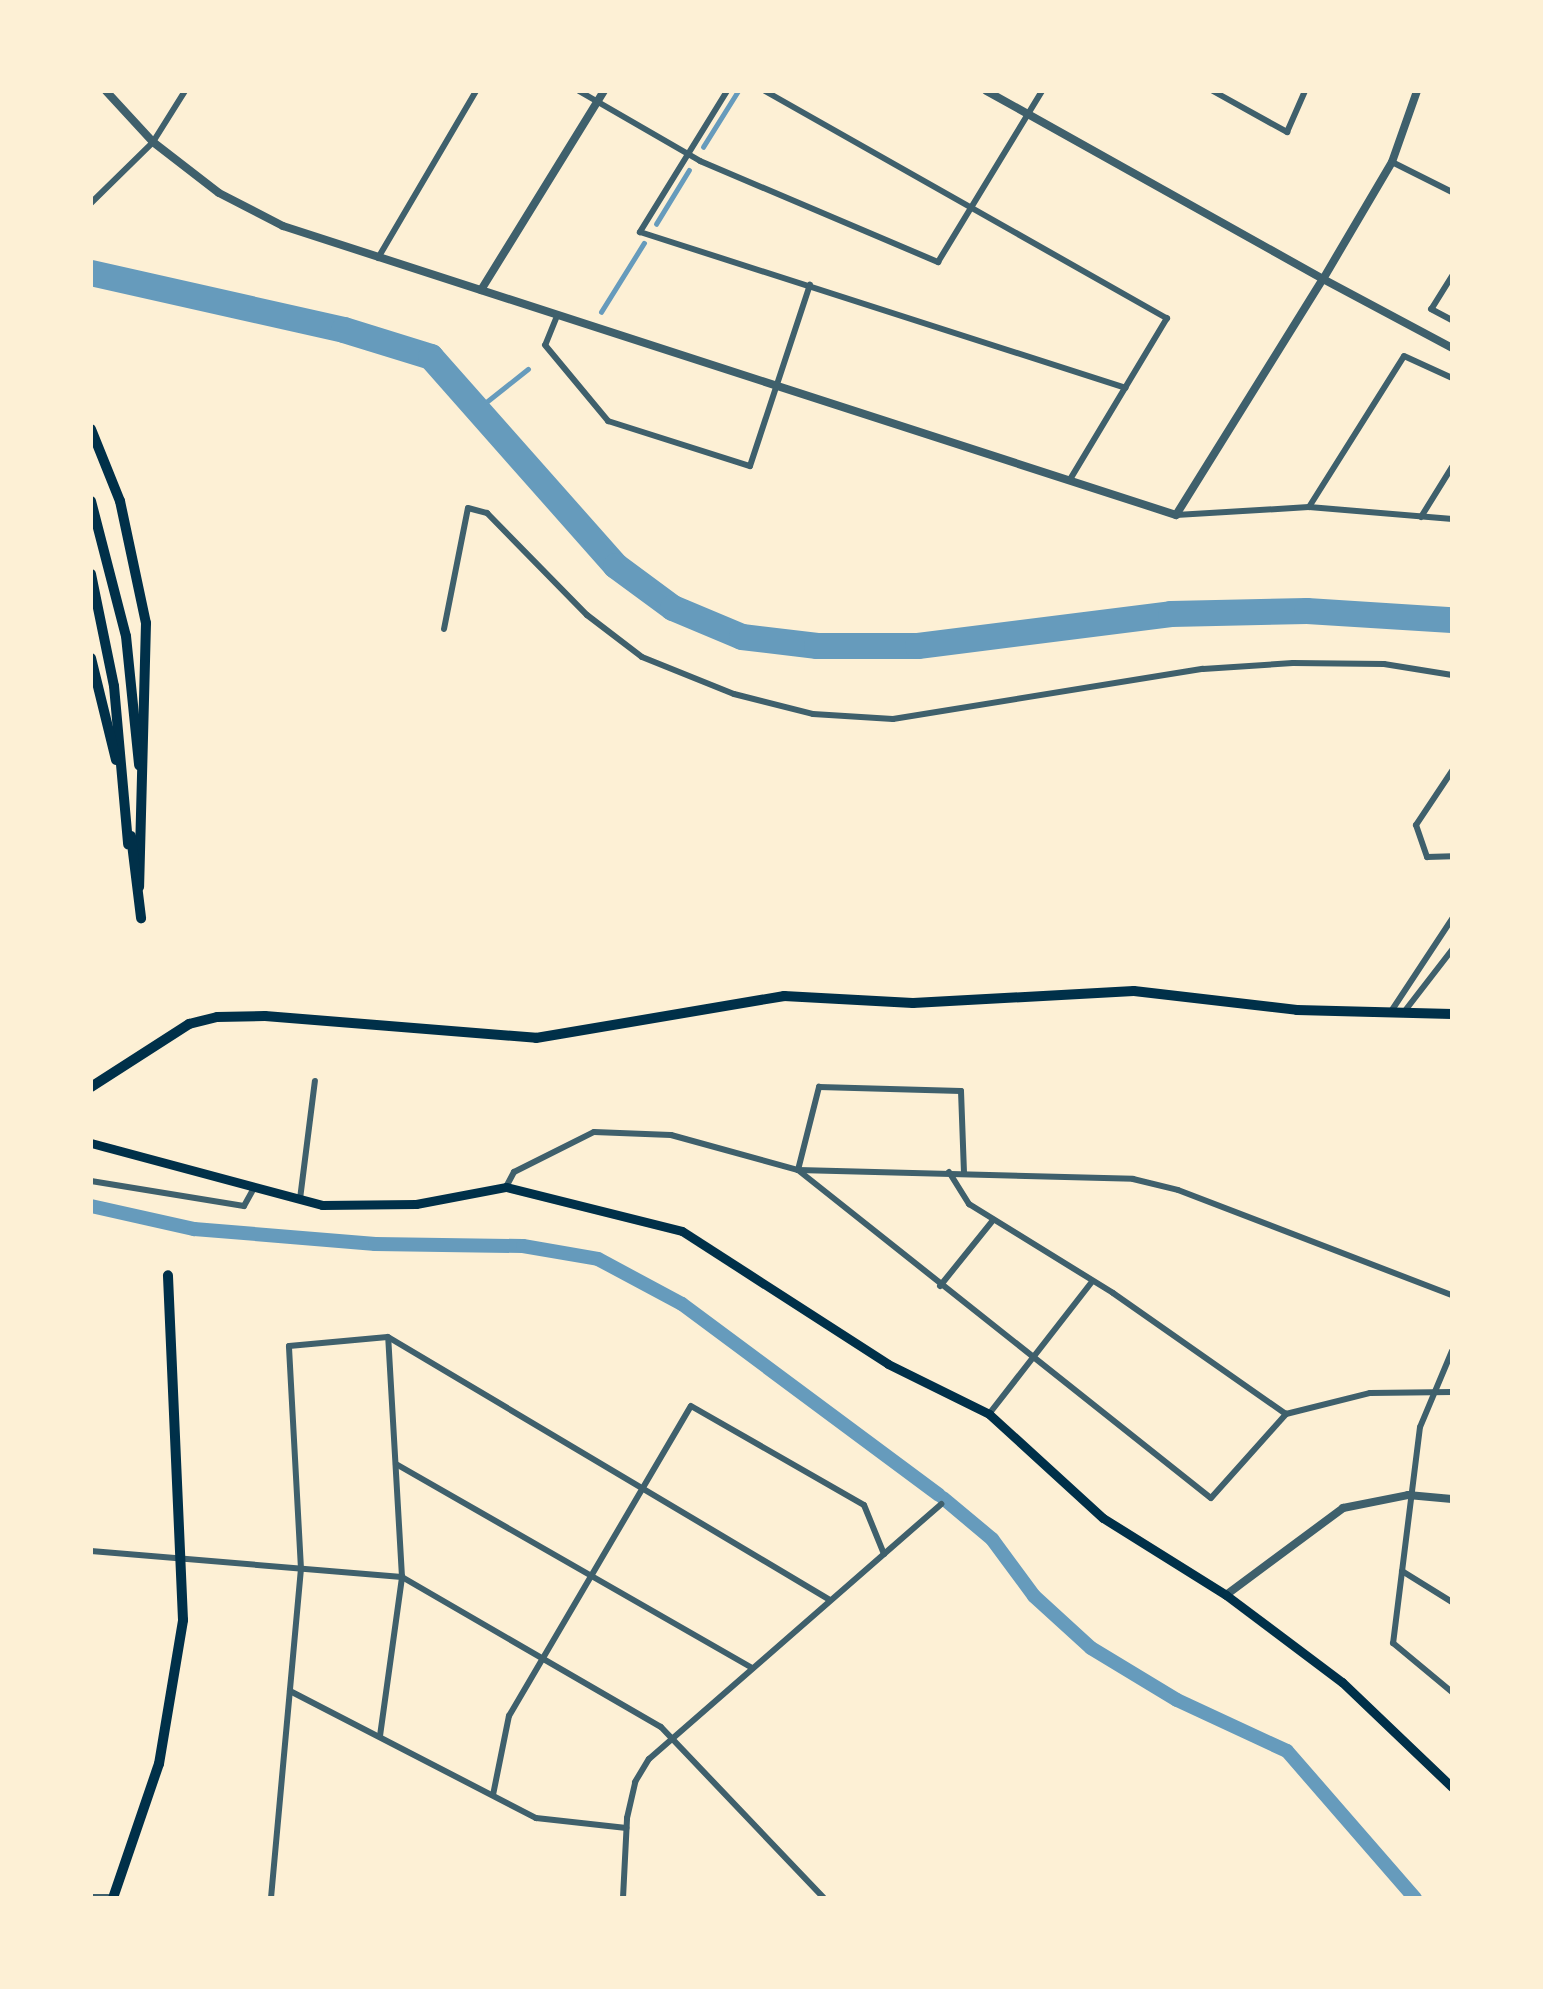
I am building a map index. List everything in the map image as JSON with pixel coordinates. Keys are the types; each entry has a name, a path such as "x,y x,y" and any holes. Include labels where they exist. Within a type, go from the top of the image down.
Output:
{"main road":[{"path":"91,429 107,464 137,563 147,633 139,887 141,918"},
{"path":"91,501 132,670 144,843"},
{"path":"91,574 114,686 128,844"},
{"path":"91,658 139,887"},
{"path":"91,1087 189,1024 217,1017 265,1016 536,1038 784,996 913,1003 1134,991 1297,1010 1452,1014"},
{"path":"91,1143 253,1190 300,1199 371,1207 506,1187 682,1231 888,1364 989,1414 1102,1518 1226,1595 1342,1682 1452,1787"},
{"path":"111,1898 170,1713 184,1561 168,1275"}],"street":[{"path":"106,91 153,142 219,193 262,215 378,258 1069,481 1176,515 1309,507 1452,519"},
{"path":"91,203 153,142 185,91"},
{"path":"378,258 476,91"},
{"path":"579,91 688,154 937,262 1042,91"},
{"path":"481,290 604,91"},
{"path":"727,91 640,232 1126,388"},
{"path":"765,91 1167,318 1069,481"},
{"path":"986,91 1452,348"},
{"path":"1213,91 1287,132 1305,91"},
{"path":"1176,515 1323,279 1392,162 1417,91"},
{"path":"1392,162 1452,192"},
{"path":"1452,276 1431,309 1452,320"},
{"path":"556,316 545,345 608,421 750,466 779,388 810,285"},
{"path":"1309,507 1404,356 1452,378"},
{"path":"1422,517 1452,467"},
{"path":"444,629 467,508 487,513 587,615 642,657 734,694 813,714 893,719 1203,669 1293,663 1384,664 1452,675"},
{"path":"1452,771 1416,825 1427,858 1452,856"},
{"path":"1390,1013 1452,919"},
{"path":"1404,1012 1452,950"},
{"path":"300,1199 315,1081"},
{"path":"798,1170 819,1087 961,1091 964,1172"},
{"path":"506,1187 514,1172 594,1132 671,1135 798,1170 964,1172 1133,1179 1178,1190 1452,1295"},
{"path":"798,1170 1032,1360 1211,1498 1286,1415 1370,1393 1452,1392"},
{"path":"949,1172 969,1204 1286,1415"},
{"path":"91,1181 244,1206 253,1190"},
{"path":"940,1286 993,1220"},
{"path":"989,1414 1090,1283"},
{"path":"380,1736 402,1577 388,1337"},
{"path":"271,1898 301,1569 289,1346 388,1337 830,1600"},
{"path":"1452,1351 1431,1391 1408,1495 1393,1643 1452,1692"},
{"path":"494,1795 509,1716 540,1655 691,1406 864,1505 884,1554"},
{"path":"396,1464 751,1667"},
{"path":"1226,1595 1343,1508 1408,1495 1452,1499"},
{"path":"623,1898 626,1828 635,1782 670,1736 941,1503"},
{"path":"91,1551 184,1561 402,1577 540,1655 670,1736 824,1898"},
{"path":"1402,1571 1452,1602"},
{"path":"290,1691 536,1818 626,1828"},
{"path":"91,1898 111,1898"}],"waterway":[{"path":"703,147 738,91"},
{"path":"656,224 689,170"},
{"path":"601,312 644,243"},
{"path":"91,273 344,330 431,357 616,566 673,608 742,637 817,646 918,646 1171,614 1307,611 1452,620"},
{"path":"480,407 528,369"},
{"path":"91,1206 194,1229 375,1244 523,1246 598,1259 682,1304 939,1495"},
{"path":"943,1498 992,1539 1034,1596 1091,1648 1177,1700 1287,1751 1415,1898"}]}
